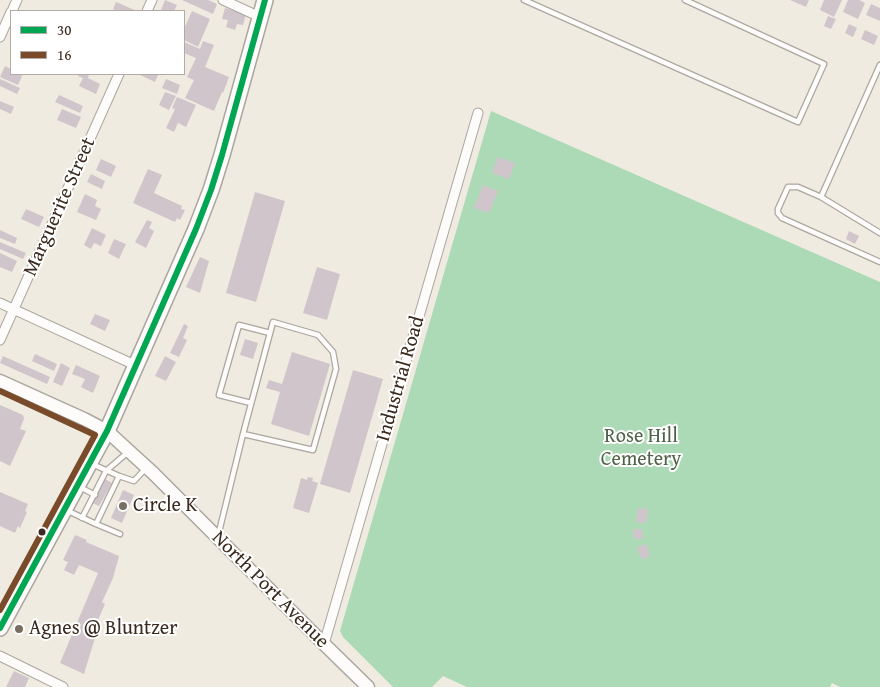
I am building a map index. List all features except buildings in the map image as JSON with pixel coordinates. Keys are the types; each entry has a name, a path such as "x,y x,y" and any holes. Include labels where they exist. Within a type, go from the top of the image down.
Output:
{"main road":[{"path":"0,628 107,431 196,229 222,155 265,0"},
{"name":"North Port Avenue","path":"0,381 107,431 130,450 368,687"}],"street":[{"path":"223,0 260,17"},
{"path":"0,37 10,14"},
{"name":"Marguerite Street","path":"0,340 119,75"},
{"name":"Industrial Road","path":"324,644 478,113"},
{"path":"0,303 137,366"},
{"path":"0,656 63,687"}],"lane":[{"path":"524,0 798,122 824,64 685,0"},
{"path":"821,198 880,64"},
{"path":"880,234 821,198 798,187 788,187 778,209 778,213 782,218 880,262"},
{"path":"217,537 243,434 251,403 273,322 318,335 333,352 336,369 313,450 243,434"},
{"path":"251,403 219,395 239,325 270,334"},
{"path":"82,518 106,472 130,450"},
{"path":"90,463 106,472 134,481 147,467"},
{"path":"96,524 105,499 119,476"},
{"path":"77,486 95,495"},
{"path":"64,510 120,534"}],"green space":[{"name":"Rose Hill Cemetery","path":"491,111 880,282 880,687 840,687 832,683 830,687 467,687 443,676 432,687 393,687 343,637 340,631"}],"transit line":[{"name":"30","path":"0,628 107,431 196,229 222,155 265,0"},
{"name":"16","path":"0,391 95,435 0,610"}],"place":[{"name":"Circle K","path":"123,506"},
{"name":"Agnes @ Bluntzer","path":"19,629"}]}
